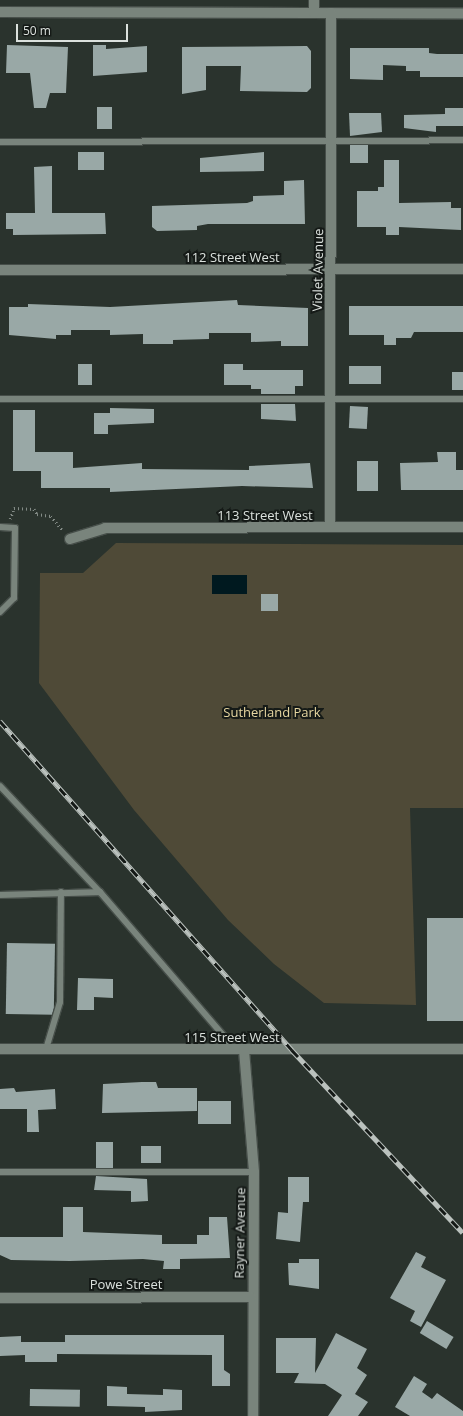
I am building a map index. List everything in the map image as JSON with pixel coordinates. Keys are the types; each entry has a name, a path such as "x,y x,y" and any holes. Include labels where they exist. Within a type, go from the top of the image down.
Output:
{"street":[{"path":"314,0 314,13"},
{"path":"0,12 463,14"},
{"name":"Violet Avenue","path":"330,13 332,140 330,528"},
{"name":"112 Street West","path":"0,270 463,269"},
{"name":"113 Street West","path":"70,539 105,528 463,527"},
{"name":"115 Street West","path":"0,1049 463,1049"},
{"name":"Rayner Avenue","path":"240,1050 254,1172 252,1297 253,1416"},
{"name":"Powe Street","path":"0,1298 252,1297"}],"lane":[{"path":"0,142 463,140"},
{"path":"0,398 463,399"},
{"path":"0,527 15,528 14,598 0,612"},
{"path":"0,786 100,892 240,1050"},
{"path":"46,1049 60,1002 61,892"},
{"path":"0,895 100,892"},
{"path":"0,1172 254,1172"}],"path":[{"path":"8,528 14,508 34,509 37,514 51,516 70,539"}],"green space":[{"name":"Sutherland Park","path":"116,543 463,545 463,808 410,808 416,1005 324,1003 274,964 228,920 134,810 39,683 40,573 83,573"}],"water":[{"path":"212,575 247,575 247,594 212,594"}],"building":[{"path":"7,45 68,47 66,93 50,93 46,108 34,108 30,73 6,73"},
{"path":"93,45 106,45 106,49 147,46 147,72 93,76"},
{"path":"307,46 311,51 311,88 307,92 240,91 241,66 206,66 206,90 182,94 182,47"},
{"path":"350,48 429,48 429,53 463,54 463,77 420,77 420,71 406,71 406,66 383,65 383,80 350,79"},
{"path":"97,107 112,107 112,129 97,129"},
{"path":"445,108 463,108 463,126 436,126 436,132 404,128 404,115 445,114"},
{"path":"349,113 381,113 382,132 350,136"},
{"path":"350,145 368,145 368,163 350,163"},
{"path":"78,152 104,152 104,170 78,170"},
{"path":"264,152 264,171 200,172 200,158"},
{"path":"384,160 399,160 399,203 451,202 451,208 461,208 461,230 399,227 399,235 386,235 386,227 357,227 357,191 378,191 378,187 384,187"},
{"path":"52,166 52,213 105,213 106,234 13,235 13,229 6,229 6,213 35,213 34,167"},
{"path":"304,180 305,224 208,224 197,226 197,230 157,231 152,227 152,206 247,203 253,201 253,196 284,195 284,181"},
{"path":"237,300 238,305 308,308 308,346 281,346 281,341 251,342 251,333 209,333 209,339 173,340 173,344 143,344 143,334 110,335 110,330 71,330 71,335 56,335 56,339 9,335 9,307 28,307 28,304 110,307"},
{"path":"349,306 463,306 463,332 414,332 411,338 396,338 396,345 384,345 384,335 349,335"},
{"path":"78,364 92,364 92,385 78,385"},
{"path":"224,364 243,364 243,370 303,370 303,386 295,386 295,394 261,394 261,389 251,389 251,385 224,385"},
{"path":"349,366 381,366 381,384 349,384"},
{"path":"452,372 463,372 463,390 452,390"},
{"path":"261,404 295,404 296,421 261,419"},
{"path":"350,406 368,407 367,429 349,428"},
{"path":"110,408 154,409 154,423 108,425 108,434 94,434 94,413 110,413"},
{"path":"13,410 35,410 35,452 73,452 73,468 142,463 142,469 249,470 249,466 310,463 313,488 242,486 110,492 110,488 41,488 41,471 13,471"},
{"path":"437,452 456,452 456,470 463,470 463,490 401,490 400,463 438,462"},
{"path":"357,461 378,461 378,491 357,491"},
{"path":"261,594 278,594 278,611 261,611"},
{"path":"427,918 463,918 463,1021 427,1021"},
{"path":"7,943 55,944 54,1015 6,1014"},
{"path":"78,978 113,979 113,998 94,997 94,1010 77,1010"},
{"path":"156,1082 158,1088 197,1088 197,1111 102,1113 103,1084"},
{"path":"14,1088 16,1092 55,1089 56,1109 38,1110 39,1132 27,1132 27,1109 0,1109 0,1089"},
{"path":"198,1101 231,1101 231,1124 198,1124"},
{"path":"96,1142 113,1142 113,1168 96,1168"},
{"path":"141,1146 161,1146 161,1163 141,1163"},
{"path":"96,1176 147,1179 148,1201 131,1202 131,1191 94,1190"},
{"path":"288,1177 309,1177 309,1202 303,1202 300,1242 276,1239 278,1212 288,1213"},
{"path":"63,1207 83,1207 83,1232 162,1235 162,1244 197,1244 197,1235 209,1235 209,1217 227,1217 230,1258 180,1259 180,1269 163,1269 164,1261 143,1259 70,1261 11,1260 0,1255 0,1237 63,1237"},
{"path":"416,1252 426,1257 421,1267 446,1280 421,1327 410,1321 415,1311 390,1298"},
{"path":"299,1259 319,1259 319,1289 289,1285 288,1263 299,1263"},
{"path":"427,1321 454,1337 446,1349 420,1333"},
{"path":"336,1333 367,1349 357,1368 367,1375 355,1394 368,1402 358,1416 328,1416 342,1395 325,1384 294,1383 299,1373 276,1373 276,1338 316,1338 315,1373"},
{"path":"65,1335 224,1335 224,1370 230,1374 230,1386 212,1386 212,1355 57,1354 57,1362 25,1362 25,1355 0,1356 0,1337 21,1336 21,1342 65,1342"},
{"path":"414,1376 427,1384 422,1392 432,1399 437,1393 463,1411 463,1416 410,1416 395,1407"},
{"path":"107,1386 127,1387 127,1394 163,1395 163,1389 182,1390 182,1410 145,1412 145,1407 107,1406"},
{"path":"30,1389 80,1390 80,1407 30,1406"}],"railway":[{"path":"0,721 292,1050 463,1233"}]}
